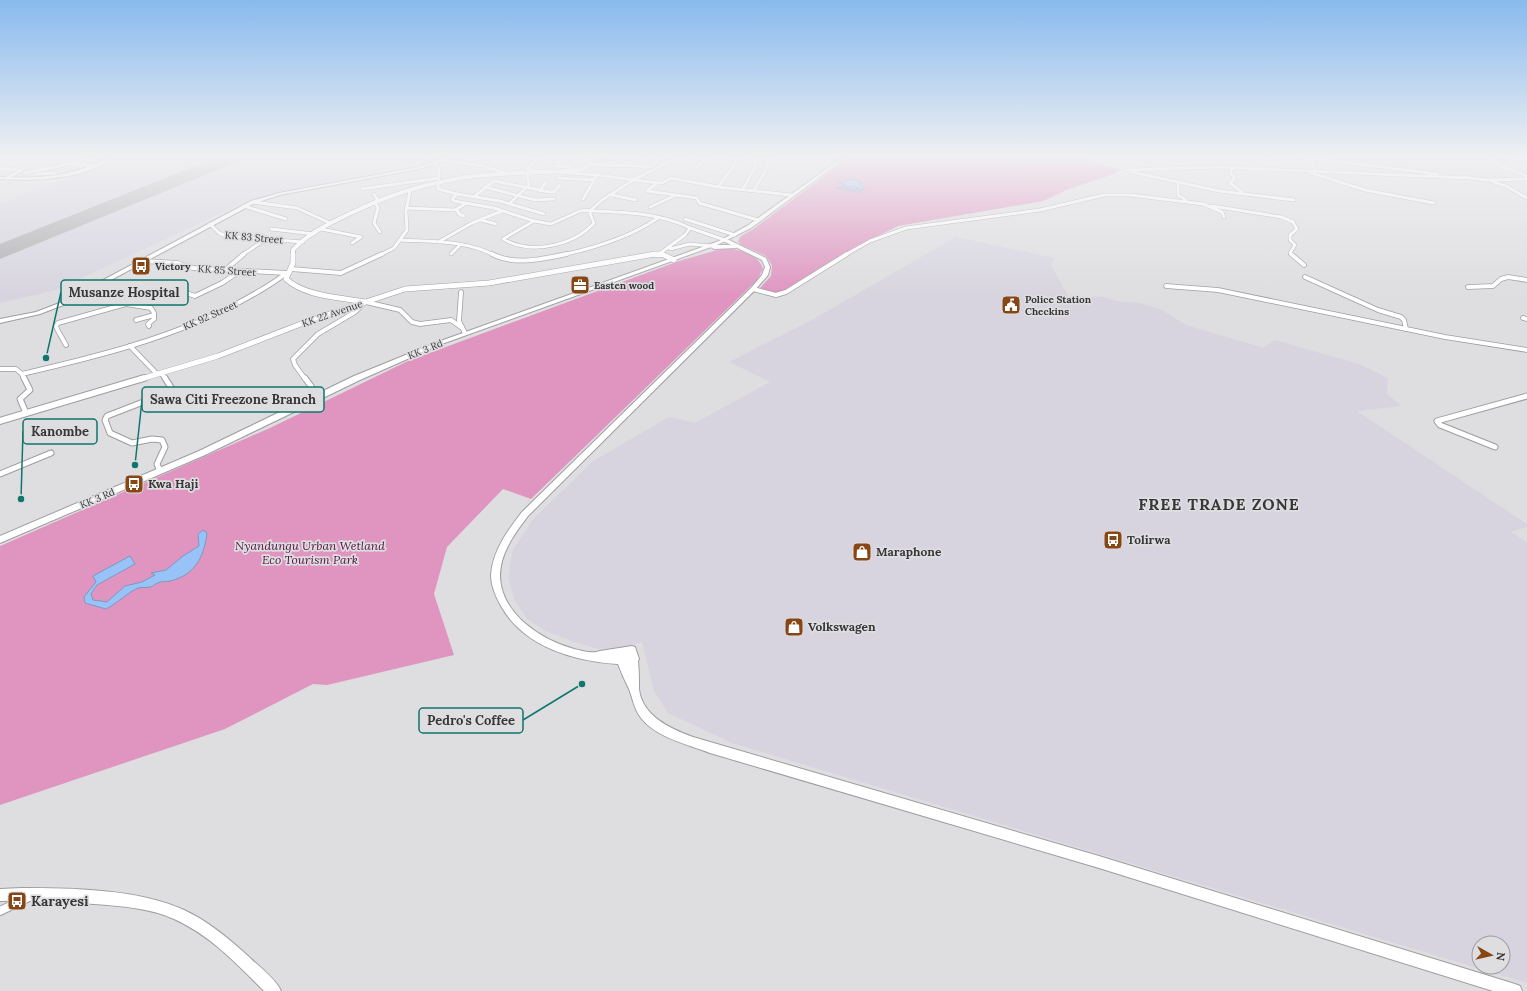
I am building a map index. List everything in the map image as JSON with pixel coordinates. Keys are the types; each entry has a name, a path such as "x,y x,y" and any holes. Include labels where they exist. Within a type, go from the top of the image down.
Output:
{"highway":[{"name":"KK 3 Rd","path":"0,540 160,472 463,330 674,260 723,241 758,220 780,203"},
{"path":"735,235 733,240 738,247"},
{"path":"709,247 738,247"}],"main road":[{"path":"0,320 43,311 86,292 250,203"},
{"path":"723,241 756,254 768,264 769,269 753,289 525,514 508,534 503,546 496,574 499,591 512,617 522,628 552,647 589,656 620,656 632,650 636,692 639,705 656,724 710,748 1099,862 1367,947 1515,991"},
{"path":"620,656 636,692"},
{"path":"0,895 35,894 131,900 172,912 191,921 217,940 274,991"}],"street":[{"path":"262,203 297,208 312,213 330,223"},
{"path":"372,203 330,223 293,250 293,258 286,278 289,282 300,288 400,310 412,322 420,324 451,320 463,330"},
{"path":"377,203 378,208 374,223 380,232"},
{"path":"400,240 407,230 409,223 406,208 407,203"},
{"path":"506,203 544,214"},
{"path":"591,210 598,203"},
{"path":"650,207 658,203"},
{"path":"700,203 758,220"},
{"path":"753,289 776,295 786,292 841,257 870,241 906,228 1040,210 1069,203"},
{"path":"1196,203 1281,217 1293,222 1297,229 1290,235 1290,240 1295,245 1290,253 1304,265"},
{"path":"406,208 457,210 465,204 502,210 534,221 551,224 580,210 612,212 666,219 723,241"},
{"path":"1203,204 1222,212 1224,217"},
{"path":"244,206 286,219"},
{"path":"457,210 459,214 464,216"},
{"path":"439,241 502,210"},
{"path":"534,221 503,239 522,246 549,246 579,236 593,226 594,221 591,210"},
{"path":"400,240 439,241 461,244 478,247 500,258 521,261 537,261 591,249 646,226 658,218"},
{"path":"684,218 735,235"},
{"path":"481,220 496,224"},
{"name":"KK 83 Street","path":"210,224 219,233 226,236 303,242"},
{"path":"662,252 677,242 690,228"},
{"path":"271,229 314,234"},
{"path":"321,229 361,237 352,243"},
{"path":"225,270 248,250 266,238"},
{"name":"KK 85 Street","path":"143,261 177,263 193,268 240,271 341,273 350,267 394,248 400,240"},
{"path":"677,242 686,244"},
{"path":"662,252 686,244 700,243 709,247"},
{"path":"451,254 461,244"},
{"path":"662,252 674,260"},
{"name":"KK 22 Avenue","path":"0,421 218,356 311,320 405,289 489,283 662,252"},
{"path":"162,285 195,296 222,284 240,271"},
{"name":"KK 92 Street","path":"0,369 16,369 22,374 64,365 130,346 213,316 265,289 288,272"},
{"path":"1468,288 1493,286 1499,279 1509,275 1527,280"},
{"path":"1305,278 1327,286 1378,310 1401,318 1404,320 1406,329"},
{"path":"1166,286 1218,290 1406,329 1527,350"},
{"path":"86,292 104,295 126,304 147,307 153,311 154,315 153,320 148,324 149,326"},
{"path":"461,292 459,320 463,330"},
{"path":"319,397 295,365 293,359 297,353 330,327 356,312 365,302"},
{"path":"66,346 64,338 58,333 56,326 58,323 126,304"},
{"path":"136,320 154,315"},
{"path":"130,346 171,385 172,389 169,392 107,416 105,420 110,433 128,442 138,443 152,439 162,440 164,448 157,464 160,472"},
{"path":"22,374 30,388 28,393 20,399 26,413"},
{"path":"1495,447 1440,425 1437,421 1527,396"},
{"path":"0,474 51,452"},
{"path":"0,911 35,894"}],"shaded area":[{"path":"0,203 242,203 56,290 0,303"},
{"path":"956,237 1054,258 1051,265 1068,296 1103,297 1116,301 1140,303 1162,310 1186,325 1264,348 1274,340 1359,364 1388,378 1387,394 1402,406 1357,411 1527,524 1527,527 1511,532 1527,542 1527,983 1500,975 1511,975 1511,935 1471,935 1471,966 732,743 668,713 654,691 642,642 619,648 598,649 571,641 546,631 527,619 515,601 508,579 512,552 533,519 593,461 669,417 695,423 770,382 729,362 810,321"}],"green space":[{"path":"788,203 1030,203 898,226 844,253 781,293 770,292 760,288 771,276 772,265 766,256 741,245 738,241 741,236 752,230"},
{"name":"Nyandungu Urban Wetland Eco Tourism Park","path":"724,248 741,251 753,256 761,264 763,269 757,280 531,499 503,489 447,547 434,594 454,655 327,685 313,684 225,729 0,805 0,546 272,427 408,361 679,261"}],"water":[{"path":"203,530 207,533 206,542 201,557 192,570 186,574 170,581 159,582 151,587 138,588 106,609 85,603 84,597 96,582 93,576 130,556 135,564 97,585 91,594 93,600 107,602 125,586 142,582 155,575 151,573 166,570 183,556 199,546 198,534"}],"runway":[{"path":"0,252 120,203"}],"place":[{"name":"Victory","path":"141,266"},
{"name":"Easten wood","path":"580,285"},
{"name":"Police Station Checkins","path":"1011,305"},
{"name":"Musanze Hospital","path":"46,358"},
{"name":"Sawa Citi Freezone Branch","path":"135,465"},
{"name":"Kwa Haji","path":"134,484"},
{"name":"Kanombe","path":"21,499"},
{"name":"Tolirwa","path":"1113,540"},
{"name":"Maraphone","path":"862,552"},
{"name":"Volkswagen","path":"794,627"},
{"name":"Pedro's Coffee","path":"582,684"},
{"name":"Karayesi","path":"17,901"}],"district":[{"name":"FREE TRADE ZONE","path":"1219,504"}]}
